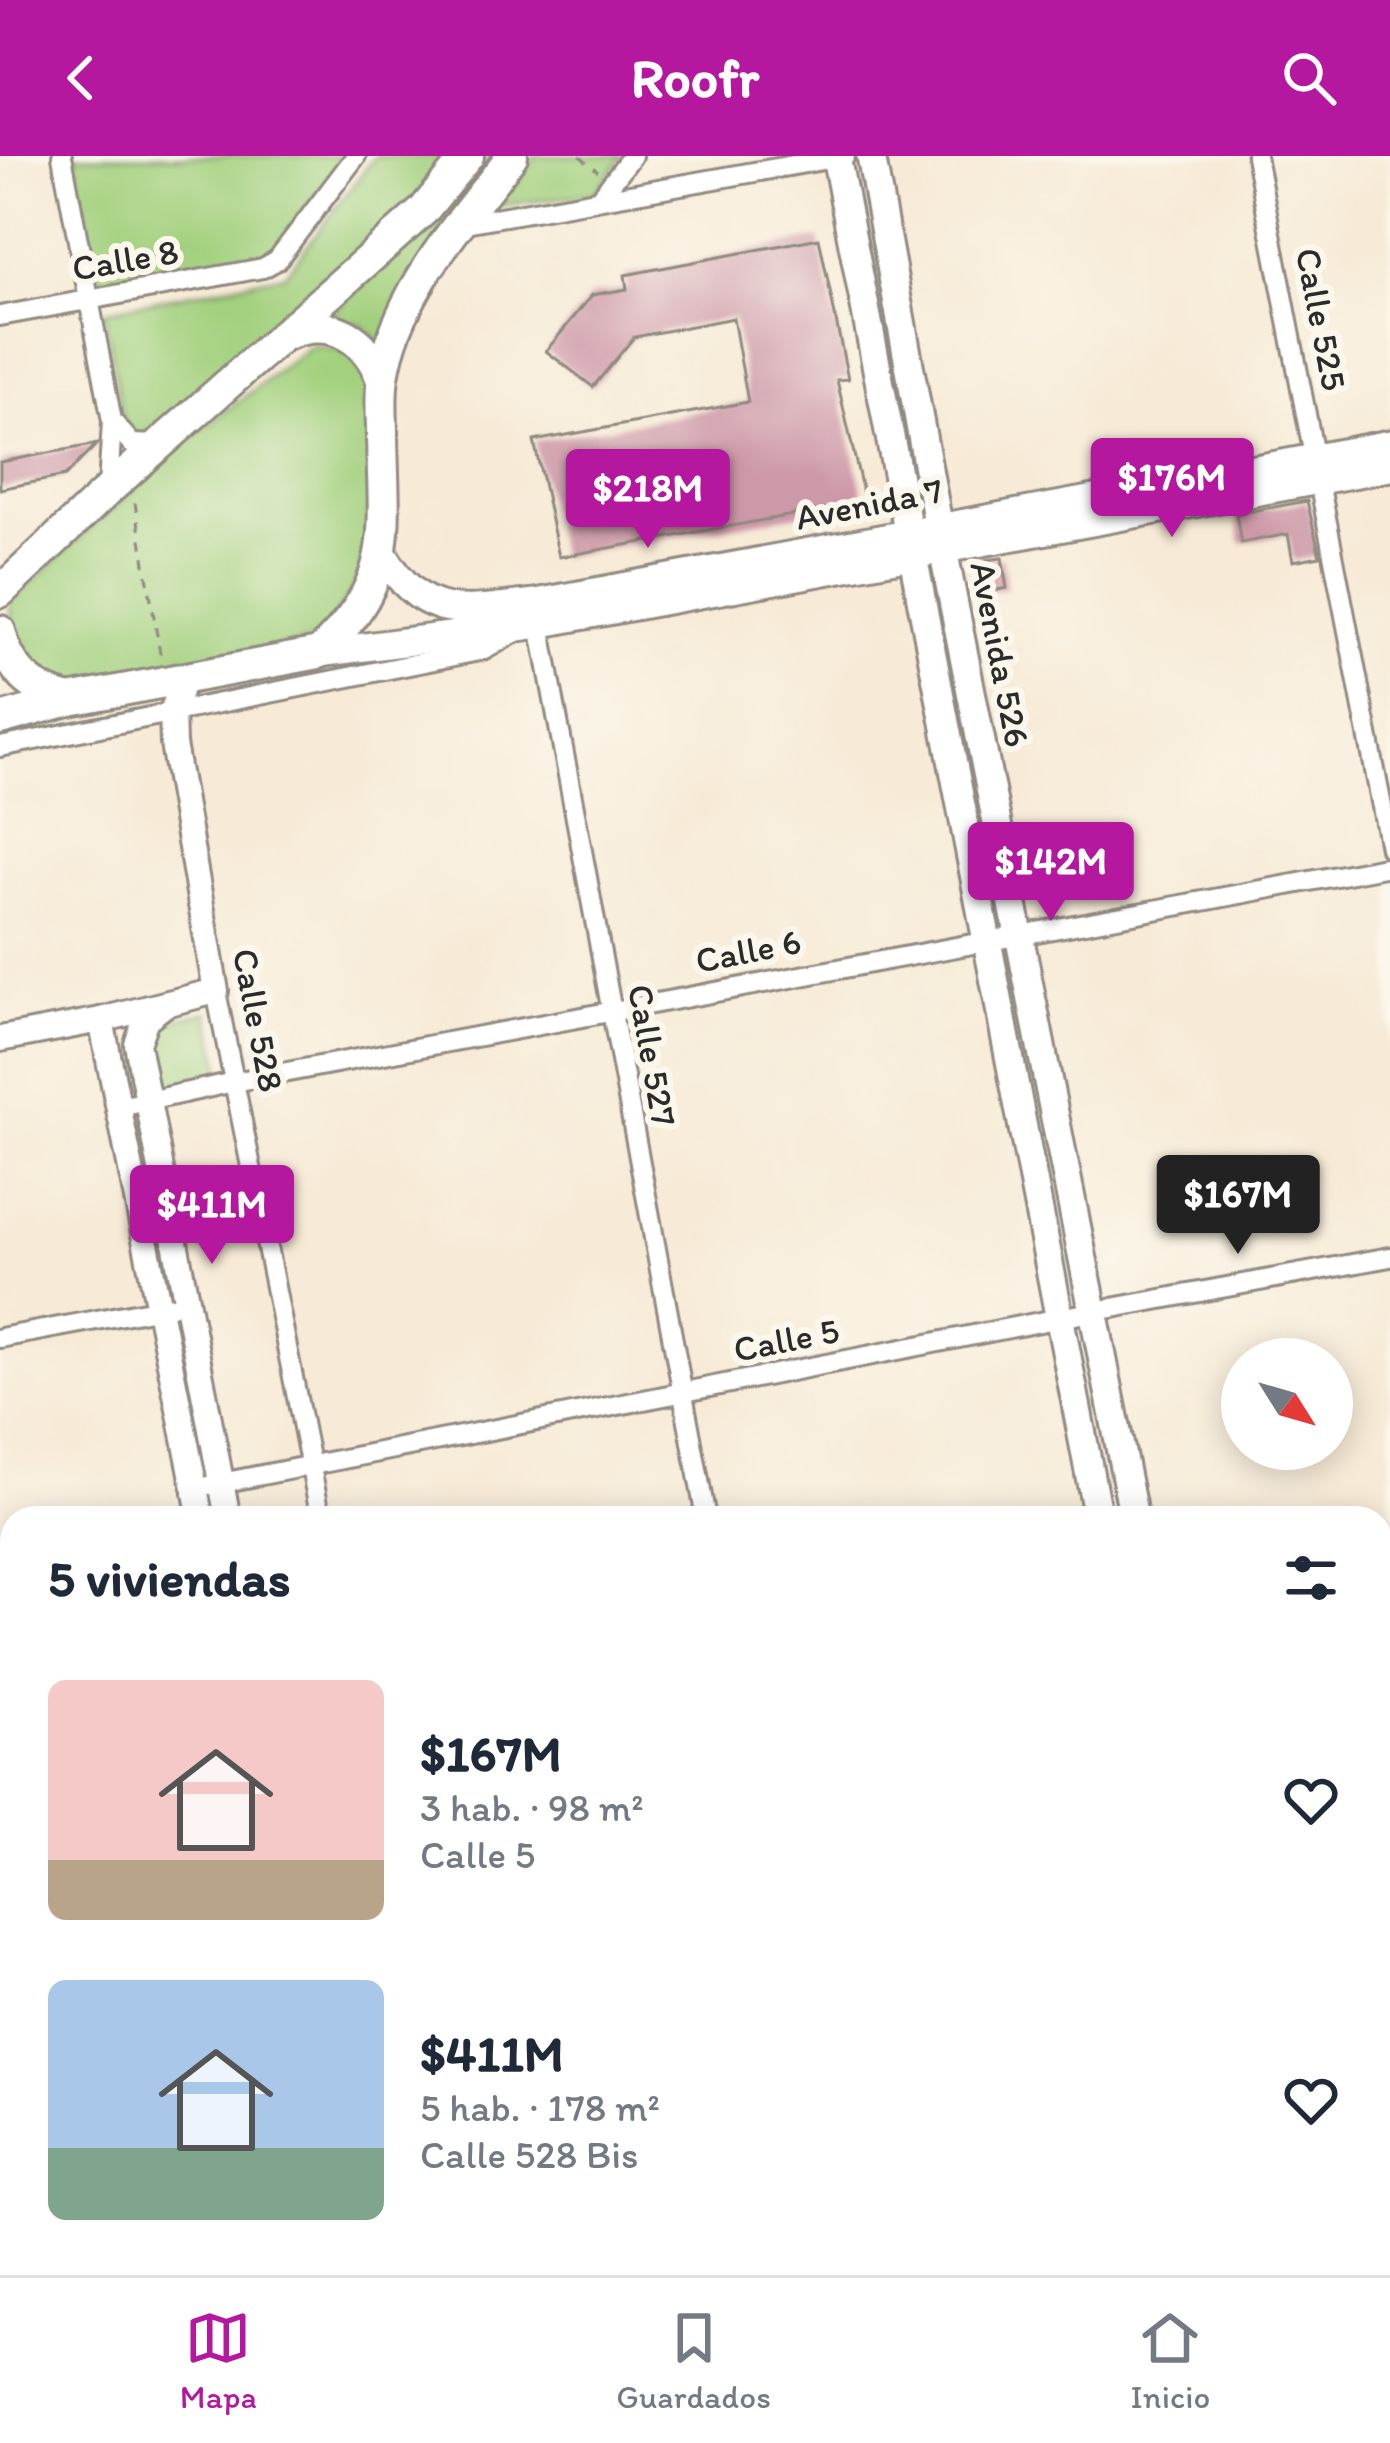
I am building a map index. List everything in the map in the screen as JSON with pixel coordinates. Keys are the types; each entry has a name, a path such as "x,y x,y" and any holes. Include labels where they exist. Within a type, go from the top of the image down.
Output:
{"main road":[{"path":"3,598 118,482 422,211 468,156"},
{"path":"319,652 359,609 383,554 382,380 405,310 460,224 512,156"},
{"name":"Avenida 526","path":"871,156 941,540 1132,1506"},
{"name":"Avenida 526","path":"839,157 1096,1506"},
{"path":"282,337 302,328 344,332 362,343 382,380"},
{"name":"Avenida 7","path":"0,719 69,700 174,690 319,652 534,618 1318,469 1390,444"},
{"name":"Avenida 7","path":"1318,469 1390,467"},
{"name":"Avenida 7","path":"383,554 401,584 429,603 534,618"},
{"path":"0,632 14,668 29,684 69,700"}],"street":[{"path":"62,156 112,421 112,463 118,482"},
{"name":"Calle 8","path":"0,316 263,268 277,260 356,156"},
{"path":"601,196 632,156"},
{"name":"Calle 525","path":"1256,156 1390,848"},
{"path":"460,224 839,157"},
{"path":"112,421 132,444 159,445"},
{"name":"Avenida 7","path":"0,747 174,690 484,650 534,618"},
{"name":"Calle 527","path":"534,618 704,1506"},
{"name":"Calle 528","path":"174,690 173,744 215,992 318,1506"},
{"name":"Calle 6","path":"121,1107 1390,866"},
{"path":"0,1039 215,992"},
{"path":"165,1005 146,1019 136,1044 226,1506"},
{"path":"101,1020 199,1506"},
{"name":"Calle 5","path":"195,1488 1096,1310 1390,1257"},
{"path":"0,1338 188,1304"}],"path":[{"path":"118,482 174,690"}],"green space":[{"path":"74,156 346,156 270,256 98,281"},
{"path":"375,156 453,156 435,181 159,435 136,435 123,422 104,311 286,274"},
{"path":"495,156 382,345 362,325 329,317"},
{"path":"535,156 623,156 595,193 498,206"},
{"path":"312,345 350,351 370,383 370,561 321,639 66,689 28,664 15,646 12,601 183,444"},
{"path":"209,1012 224,1080 161,1094 147,1038 155,1023"}],"building":[{"path":"819,238 848,379 837,380 865,502 559,557 534,441 748,402 733,318 634,337 593,387 546,351 592,295 627,289 625,275"},
{"path":"97,444 65,476 0,489 0,462"},
{"path":"1307,501 1320,556 1293,561 1288,534 1241,543 1236,514"},
{"path":"1002,558 1007,588 983,593 979,571 986,560"}]}
